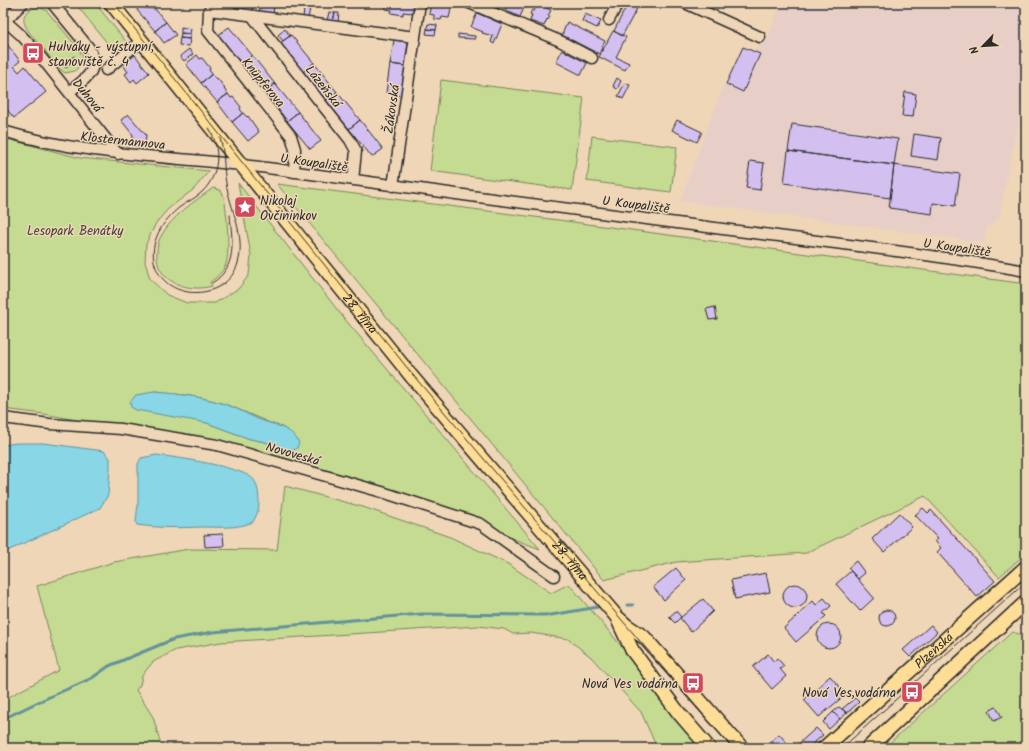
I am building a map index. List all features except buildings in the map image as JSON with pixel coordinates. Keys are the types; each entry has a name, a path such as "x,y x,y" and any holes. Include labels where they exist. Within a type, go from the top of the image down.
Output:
{"main road":[{"name":"28. října","path":"111,3 412,377 616,617 644,637 742,748"},
{"name":"Plzeňská","path":"824,748 1026,567"},
{"name":"Plzeňská","path":"868,748 1026,602"},
{"name":"28. října","path":"616,617 632,650 678,712 709,748"}],"street":[{"path":"4,20 23,3"},
{"path":"52,3 89,48 94,63 88,77 69,92"},
{"name":"Žákovská","path":"394,186 420,3"},
{"path":"469,3 560,41 592,58"},
{"path":"609,20 618,3"},
{"path":"685,3 760,37"},
{"name":"Knüpferova","path":"252,16 209,10 208,31 291,136 295,149 294,172"},
{"path":"252,16 415,37"},
{"name":"Lázeňská","path":"252,16 350,140 356,151 353,180"},
{"name":"Duhová","path":"4,20 21,35 118,154"},
{"path":"106,70 141,41"},
{"name":"Klostermannova","path":"3,130 27,138 81,149 118,154 242,165"},
{"name":"U Koupaliště","path":"242,165 887,250 1026,271"},
{"name":"Novoveská","path":"3,418 50,424 121,429 217,445 382,492 481,524 554,576"}],"shaded area":[{"path":"781,3 1026,3 1026,107 1021,107 999,218 986,229 985,243 680,201 723,86 768,37"}],"green space":[{"path":"75,3 95,3 128,44 116,54"},
{"path":"38,7 46,10 78,48 83,57 81,64 75,71 65,73 56,66 29,32 24,20 25,15 29,10"},
{"path":"441,80 584,98 572,190 430,171"},
{"path":"592,136 677,147 671,192 587,181"},
{"name":"Lesopark Benátky","path":"3,138 80,158 209,171 194,189 168,209 156,223 146,244 145,262 150,279 167,295 187,303 215,303 239,288 249,275 251,255 238,183 343,317 540,549 381,489 219,446 44,414 3,409","holes":["154,392 193,396 212,400 284,428 283,449 191,419"]},
{"path":"277,184 566,221 1026,284 1026,553 999,577 925,496 806,553 676,562 604,580"},
{"path":"213,188 220,190 224,196 228,241 226,264 220,274 210,282 212,286 193,288 175,283 167,278 161,271 158,262 157,250 160,238 170,223 177,216"},
{"path":"285,486 363,507 450,537 508,564 551,593 569,584 613,636 701,748 657,748 641,712 591,657 568,639 531,633 513,634 504,629 478,626 221,642 176,650 153,662 142,676 140,685 136,690 153,717 162,748 3,748 3,700 59,670 37,586 114,562 189,549 277,550"},
{"path":"1012,632 1026,636 1026,748 884,748"}],"water":[{"path":"154,392 193,396 230,406 287,430 292,433 299,443 297,448 292,451 265,442 250,439 207,423 136,410 131,407 130,402 136,395"},
{"path":"17,443 43,443 104,451 110,458 108,495 100,508 3,553 3,445"},
{"path":"156,455 208,463 248,475 256,483 259,495 258,511 253,522 241,526 228,527 169,528 137,525 138,464 141,458"}],"waterway":[{"path":"627,605 633,605"},
{"path":"3,719 92,678 109,666 174,639 213,632 421,614 551,615 604,606"}],"tram line":[{"path":"114,3 413,375 732,748"},
{"path":"209,128 216,144 217,153 217,161 212,178 202,192 180,207 168,218 155,240 153,257 155,265 162,277 171,286 184,291 197,292 210,290 222,285 232,276 238,263 240,253 239,232 228,193 224,172 223,149 220,138"},
{"path":"212,283 220,277 230,261 232,253 230,215"},
{"path":"842,748 1026,582"}],"place":[{"name":"Hulváky - výstupní, stanoviště č. 4","path":"33,53"},
{"name":"Nikolaj Ovčininkov","path":"245,207"},
{"name":"Nová Ves vodárna","path":"693,683"},
{"name":"Nová Ves,vodárna","path":"912,692"}]}
